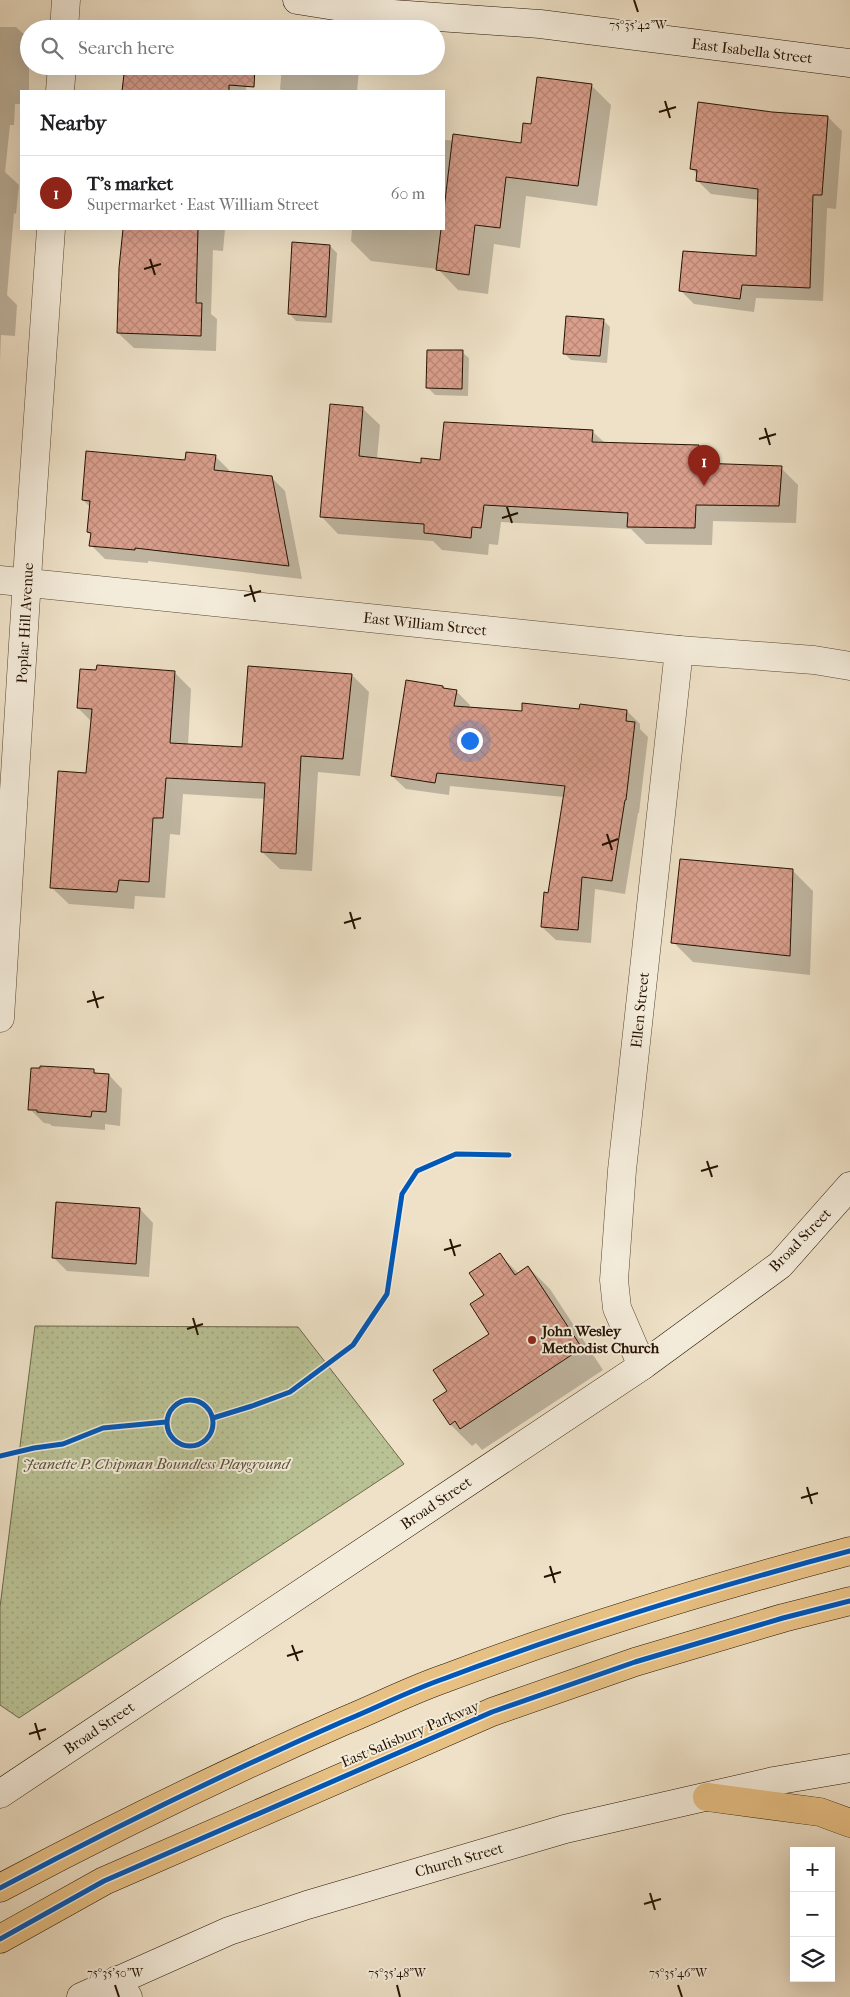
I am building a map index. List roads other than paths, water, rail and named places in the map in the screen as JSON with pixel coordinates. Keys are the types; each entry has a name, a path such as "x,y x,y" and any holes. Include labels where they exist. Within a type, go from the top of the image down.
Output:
{"main road":[{"path":"0,1888 88,1841 253,1760 444,1678 629,1615 769,1572 850,1551"},
{"name":"East Salisbury Parkway","path":"0,1939 104,1881 492,1712 635,1662 783,1618 850,1601"},
{"path":"707,1797 820,1812 850,1823"}],"street":[{"path":"65,20 66,0"},
{"name":"East Isabella Street","path":"297,0 378,13 540,24 850,63"},
{"path":"60,90 61,75"},
{"name":"Poplar Hill Avenue","path":"0,1018 51,230"},
{"name":"East William Street","path":"0,580 679,650 814,660 850,666"},
{"name":"Ellen Street","path":"642,1366 617,1308 614,1280 622,1170 679,650"},
{"name":"Broad Street","path":"0,1794 642,1366 780,1265 850,1186"},
{"name":"Church Street","path":"81,1997 123,1988 229,1931 306,1905 565,1829 774,1781 850,1768"}],"place":[{"name":"T's market","path":"704,486"},
{"name":"John Wesley Methodist Church","path":"532,1340"}],"park label":[{"name":"Jeanette P. Chipman Boundless Playground","path":"156,1464"}]}
